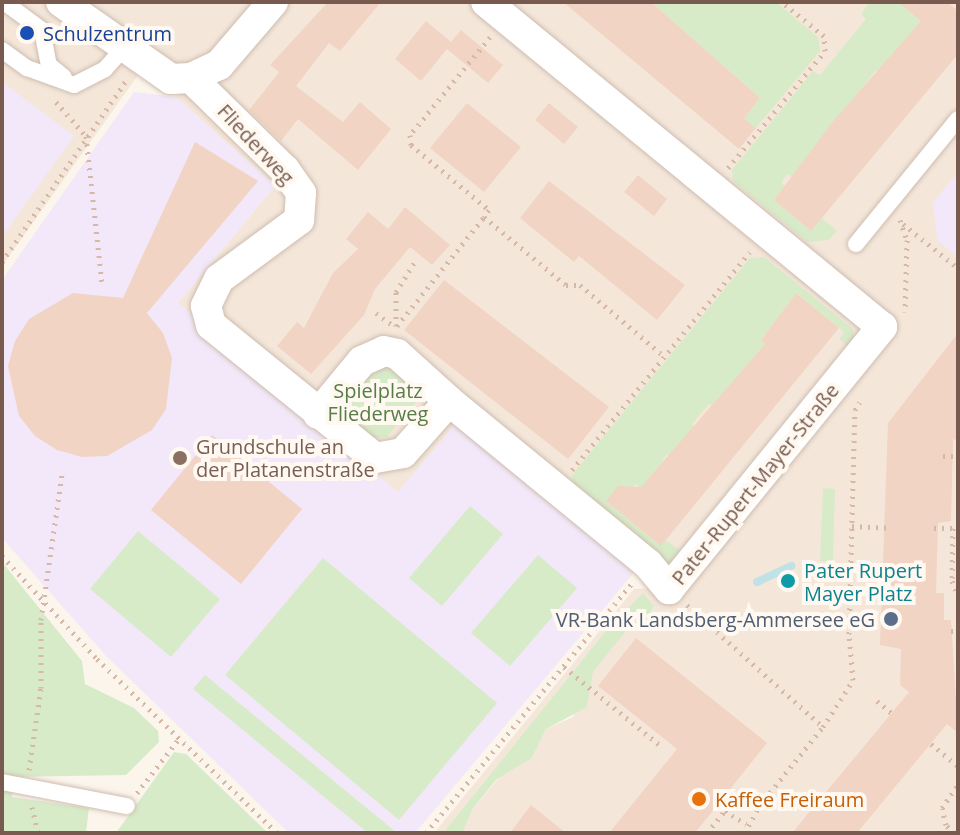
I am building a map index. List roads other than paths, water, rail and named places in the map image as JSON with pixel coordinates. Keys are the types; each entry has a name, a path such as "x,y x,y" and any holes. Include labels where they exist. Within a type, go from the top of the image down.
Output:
{"street":[{"path":"61,2 171,79 191,78 219,65 273,2"},
{"name":"Pater-Rupert-Mayer-Straße","path":"449,401 648,564 669,589 882,327 496,10"},
{"name":"Fliederweg","path":"191,78 285,170 301,193 299,220 219,279 206,306 211,325 367,454 383,458 403,453 449,401"},
{"path":"318,414 362,361 390,339 397,354 449,401"}],"lane":[{"path":"4,2 42,30 49,65 74,85"},
{"path":"2,50 27,68 74,85 134,54"},
{"path":"856,244 958,119"},
{"path":"2,782 127,806"}],"waterway":[{"path":"757,582 791,566"}],"place":[{"name":"Schulzentrum","path":"27,33"},
{"name":"Grundschule an der Platanenstraße","path":"180,458"},
{"name":"Pater Rupert Mayer Platz","path":"788,581"},
{"name":"VR-Bank Landsberg-Ammersee eG","path":"891,619"},
{"name":"Kaffee Freiraum","path":"699,799"}],"park label":[{"name":"Spielplatz Fliederweg","path":"378,402"}]}
